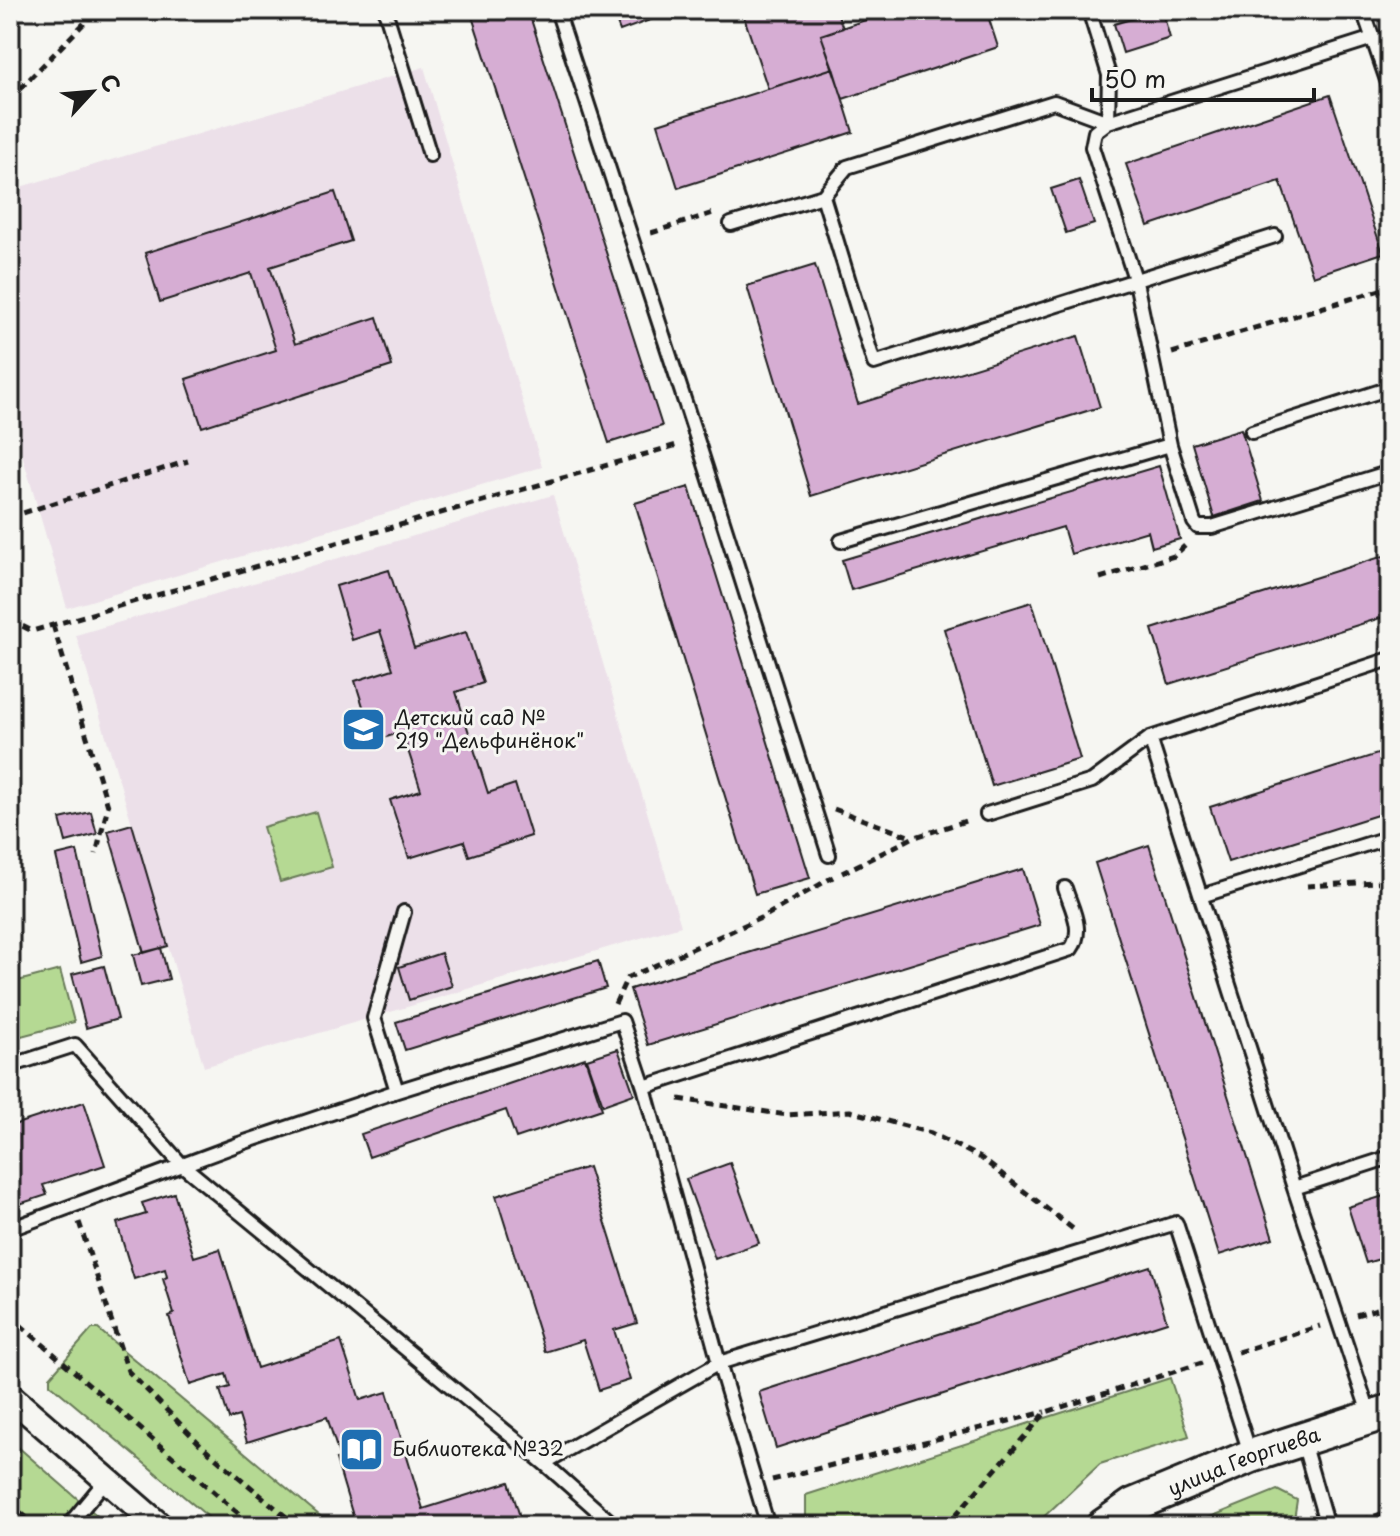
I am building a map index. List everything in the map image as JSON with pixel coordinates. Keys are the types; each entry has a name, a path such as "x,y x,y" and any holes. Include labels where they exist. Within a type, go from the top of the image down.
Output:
{"street":[{"path":"10,1396 160,1526"},
{"name":"улица Георгиева","path":"1103,1526 1251,1456 1380,1414"}],"lane":[{"path":"385,10 430,155"},
{"path":"557,10 829,855"},
{"path":"1089,10 1109,75 1108,122"},
{"path":"1363,10 1390,89"},
{"path":"1390,39 1373,38 1108,122 1095,132 1092,147 1136,282 1170,445 1194,522 1205,529 1390,472"},
{"path":"731,224 823,196 847,167 1054,102 1108,122"},
{"path":"823,196 874,363 1275,236"},
{"path":"1252,432 1390,388"},
{"path":"841,541 1170,445"},
{"path":"987,814 1092,781 1150,738 1390,659"},
{"path":"1150,738 1338,1320 1380,1414"},
{"path":"1201,896 1390,837"},
{"path":"644,1087 1071,949 1079,931 1065,888"},
{"path":"397,1091 374,1018 404,912"},
{"path":"10,1229 181,1164 397,1091 622,1021 644,1087 719,1363 768,1526"},
{"path":"10,1066 75,1045 181,1164 544,1463 615,1526"},
{"path":"1294,1188 1390,1157"},
{"path":"544,1463 719,1363 1176,1223 1251,1456"},
{"path":"1302,1439 1327,1526"},
{"path":"68,1526 106,1480"}],"path":[{"path":"10,99 97,10"},
{"path":"632,239 726,209 731,224"},
{"path":"1152,359 1390,287"},
{"path":"10,620 32,631 697,439"},
{"path":"10,517 188,461"},
{"path":"1100,578 1174,556 1205,529"},
{"path":"53,625 108,806 96,854"},
{"path":"812,800 912,838"},
{"path":"604,1026 627,978 765,916 826,880 912,838 987,814"},
{"path":"1281,872 1298,886 1390,881"},
{"path":"644,1087 673,1098 787,1115 850,1111 931,1133 981,1158 1095,1246"},
{"path":"74,1205 128,1371 202,1446 297,1526"},
{"path":"755,1485 1046,1412 1390,1305"},
{"path":"10,1316 253,1526"},
{"path":"946,1526 1046,1412"},
{"path":"10,1503 36,1526"},
{"path":"1343,1526 1390,1511"}],"shaded area":[{"path":"424,67 542,467 67,608 10,413 10,190"},
{"name":"Детский сад № 219 \"Дельфинёнок\"","path":"553,495 681,926 204,1067 76,635"}],"green space":[{"path":"316,812 332,867 280,882 263,827"},
{"path":"60,970 74,1022 10,1039 10,983"},
{"path":"92,1329 98,1329 332,1526 219,1526 50,1384 50,1377"},
{"path":"1170,1378 1189,1436 1100,1464 1034,1526 806,1526 806,1495"},
{"path":"10,1440 109,1526 10,1526"},
{"path":"1277,1490 1297,1500 1293,1526 1188,1526"}],"building":[{"path":"470,10 528,10 662,426 609,443"},
{"path":"612,10 662,10 664,15 620,31"},
{"path":"757,10 836,10 843,28 821,35 833,68 768,89 743,14"},
{"path":"895,10 986,10 998,47 843,99 821,35"},
{"path":"1162,10 1170,38 1123,53 1114,24"},
{"path":"833,68 853,132 678,188 658,124"},
{"path":"1330,95 1383,253 1313,276 1280,181 1148,226 1126,164"},
{"path":"1079,180 1094,224 1066,233 1051,189"},
{"path":"335,192 351,241 270,267 295,344 377,317 392,366 202,427 186,379 276,350 251,273 160,302 145,253"},
{"path":"815,265 858,404 1078,336 1100,407 811,496 747,286"},
{"path":"1241,429 1263,501 1214,517 1192,444"},
{"path":"1159,466 1180,539 1152,547 1148,531 1071,554 1063,527 851,590 842,560"},
{"path":"689,487 810,878 755,894 635,503"},
{"path":"1390,554 1390,615 1169,684 1152,629"},
{"path":"389,570 414,648 466,632 483,683 456,692 488,793 515,784 531,836 469,856 464,841 409,858 390,800 421,790 402,732 374,741 355,681 393,669 380,631 352,640 336,586"},
{"path":"1032,602 1080,759 992,786 944,629"},
{"path":"1390,750 1390,811 1228,862 1210,807"},
{"path":"91,812 97,834 66,842 60,819"},
{"path":"132,824 168,946 144,953 108,831"},
{"path":"1149,845 1273,1238 1219,1255 1095,863"},
{"path":"77,851 102,956 81,962 56,856"},
{"path":"1023,869 1040,925 648,1045 630,989"},
{"path":"161,948 169,979 141,986 133,955"},
{"path":"441,953 452,986 409,1000 399,967"},
{"path":"598,961 606,988 405,1050 396,1022"},
{"path":"104,966 118,1019 86,1028 72,974"},
{"path":"618,1049 634,1094 603,1105 587,1059"},
{"path":"585,1058 602,1109 516,1138 506,1110 369,1157 361,1134"},
{"path":"84,1102 105,1165 43,1185 47,1195 10,1207 10,1126"},
{"path":"730,1163 759,1243 715,1259 686,1179"},
{"path":"588,1167 637,1323 614,1330 630,1380 599,1390 583,1340 545,1352 496,1196"},
{"path":"174,1193 194,1257 220,1249 257,1368 341,1341 360,1400 387,1392 423,1509 509,1482 523,1526 395,1526 393,1518 356,1526 327,1417 247,1442 239,1416 229,1419 220,1390 230,1387 226,1374 190,1385 169,1316 174,1314 163,1279 167,1277 165,1269 134,1279 117,1223 146,1214 142,1203"},
{"path":"1390,1194 1390,1256 1366,1263 1348,1207"},
{"path":"1150,1266 1167,1322 776,1448 759,1392"}],"place":[{"name":"Детский сад № 219 \"Дельфинёнок\"","path":"364,729"},
{"name":"Библиотека №32","path":"361,1449"}]}
